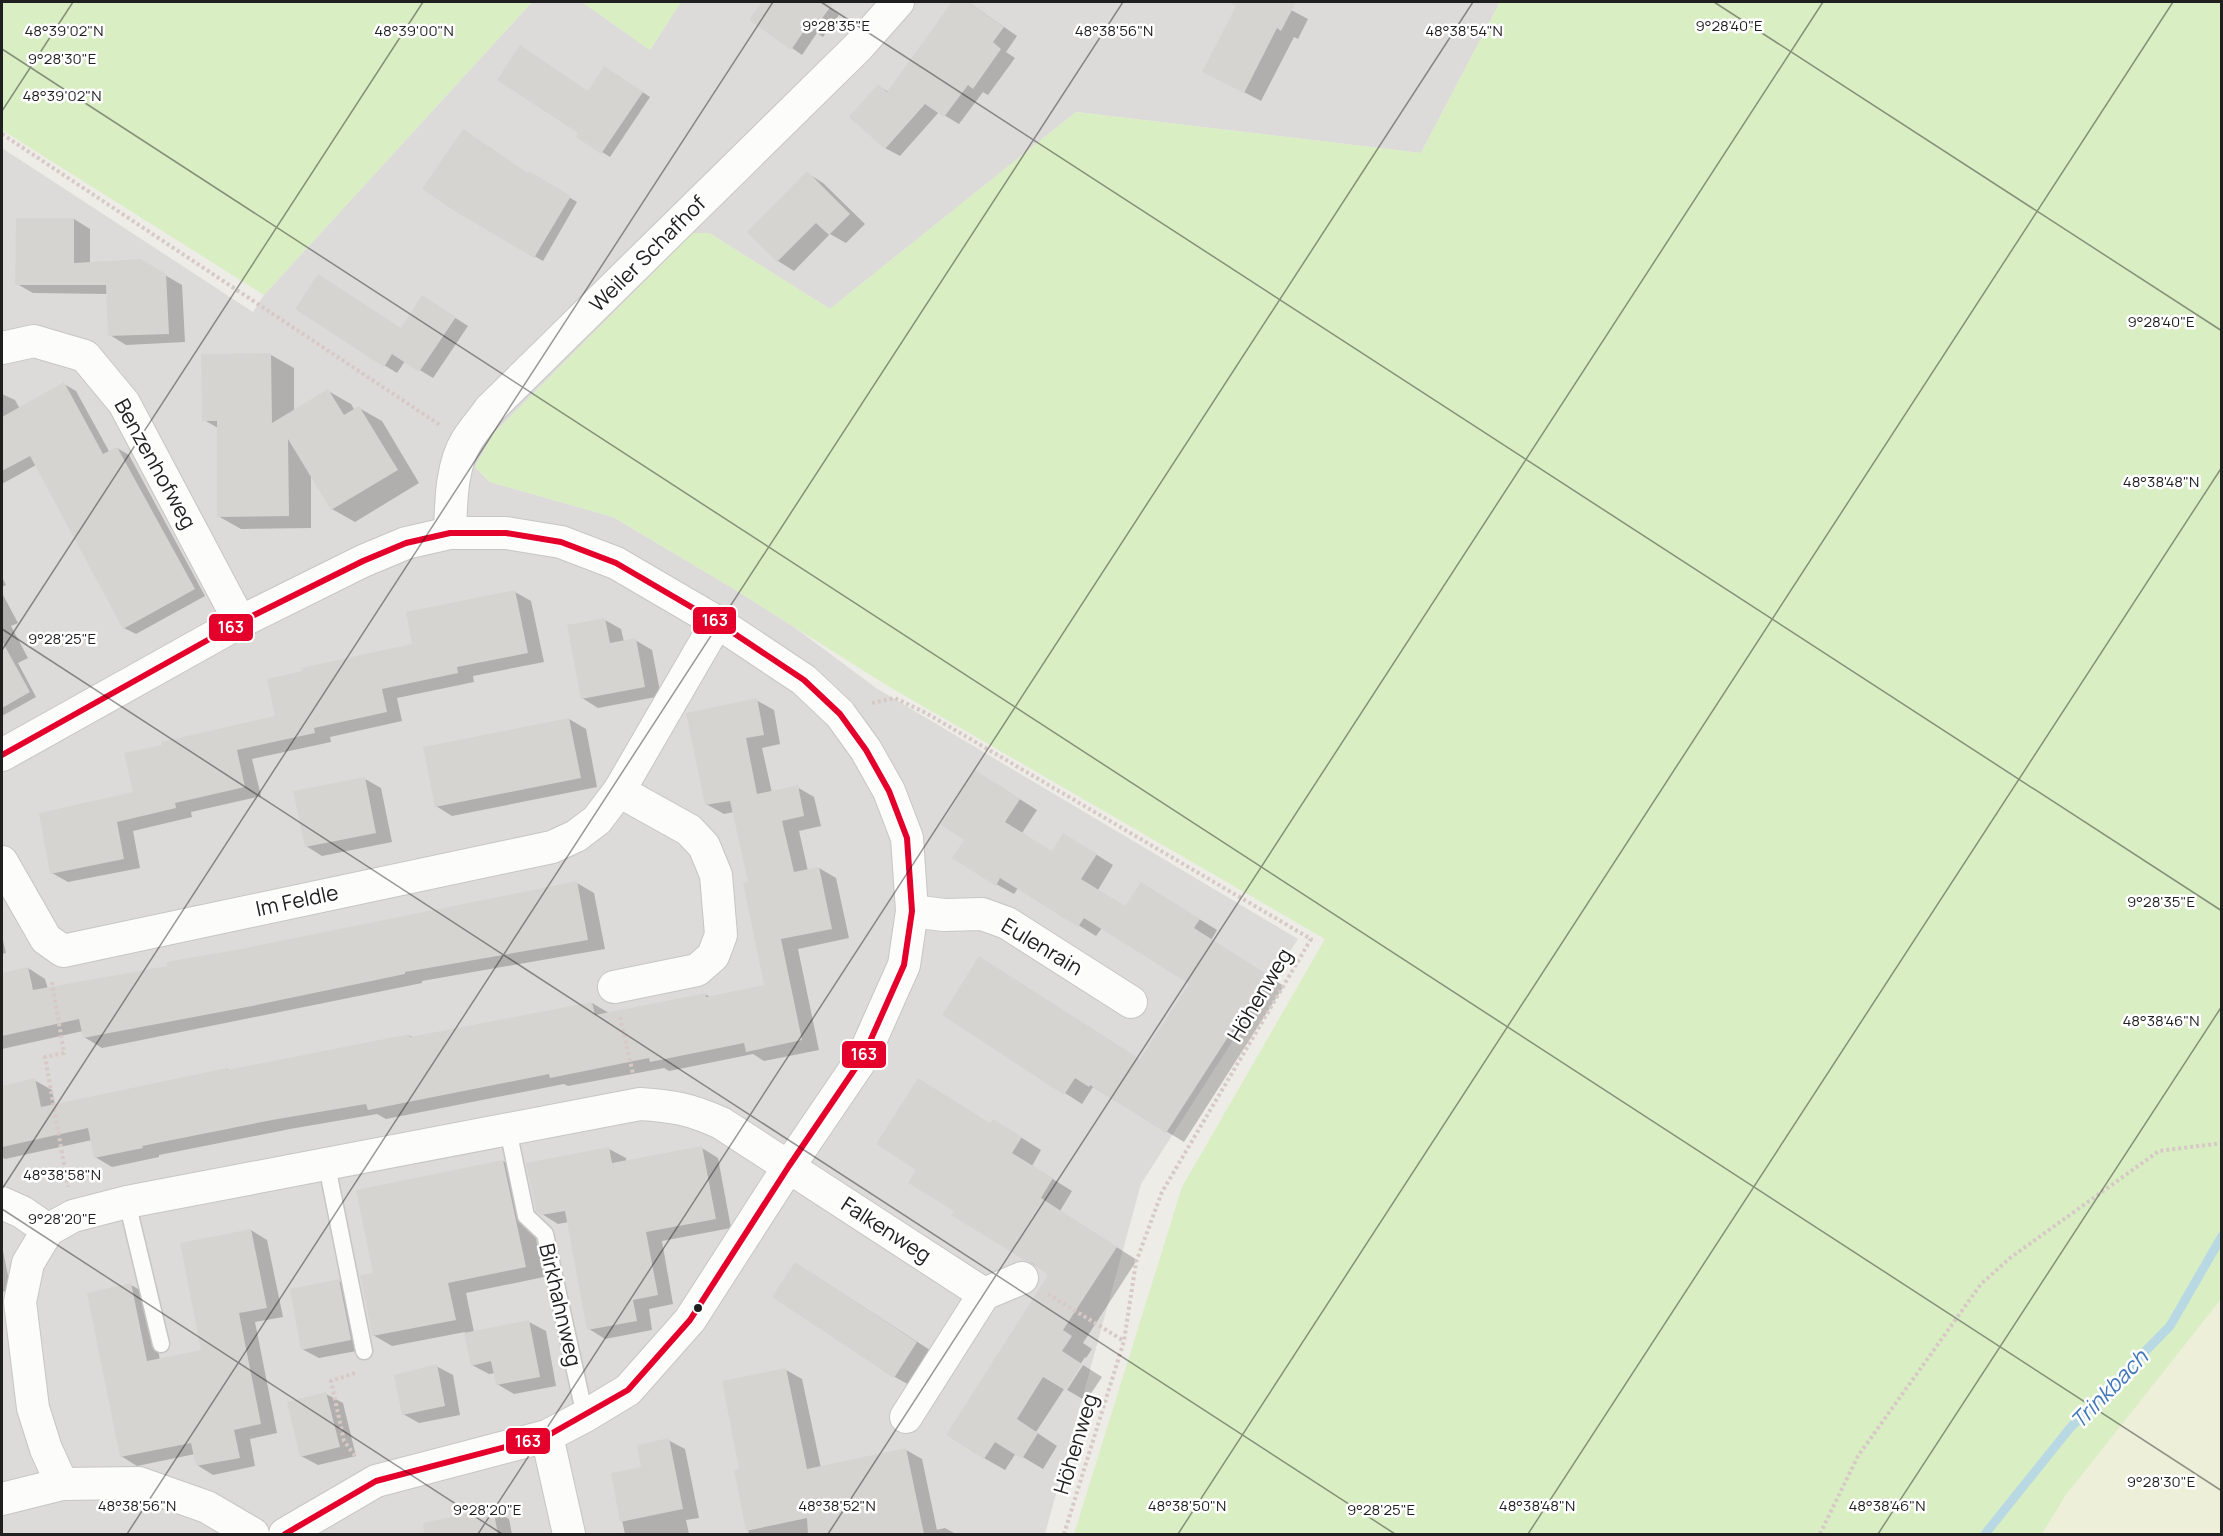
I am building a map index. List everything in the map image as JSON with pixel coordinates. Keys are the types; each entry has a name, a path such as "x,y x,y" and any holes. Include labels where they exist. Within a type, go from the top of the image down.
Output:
{"street":[{"name":"Weiler Schafhof","path":"450,533 451,499 458,464 466,441 490,409 859,46 898,2"},
{"name":"Benzenhofweg","path":"2,348 34,341 85,356 124,403 240,622"},
{"path":"2,755 240,622 363,561 406,543 450,533 506,533 561,542 616,563 717,622 804,680 840,714 866,750 889,791 907,838 912,911 904,965 863,1057 789,1166 690,1320 628,1390 547,1436 376,1480 285,1534"},
{"name":"Im Feldle","path":"46,939 63,951 552,847 576,836 597,820 619,791 717,622"},
{"path":"614,987 697,970 713,956 721,936 716,875 704,846 689,830 619,791"},
{"path":"2,862 46,939"},
{"name":"Eulenrain","path":"912,911 944,915 982,914 1007,923 1131,1002"},
{"path":"62,1484 46,1449 33,1408 20,1302 28,1263 61,1223 127,1202 327,1166 640,1104 676,1106 699,1113 721,1123 789,1166"},
{"name":"Falkenweg","path":"789,1166 984,1294"},
{"path":"2,1203 22,1212 61,1223"},
{"path":"906,1417 984,1294 1022,1278"},
{"path":"547,1436 569,1534"},
{"path":"2,1499 62,1484 139,1483 207,1507 253,1534"}],"lane":[{"name":"Birkhahnweg","path":"508,1130 526,1216 545,1234 585,1416"},
{"path":"327,1166 364,1351"},
{"path":"127,1202 161,1344"}],"path":[{"path":"2,134 466,441"},
{"name":"Höhenweg","path":"840,714 895,698 916,708 1311,939 1162,1192 1136,1262 1124,1341 1064,1534"},
{"path":"46,939 64,1053 45,1057 61,1223"},
{"path":"614,987 640,1104"},
{"path":"1820,1534 1858,1456 1981,1284 2010,1258 2159,1150 2222,1143"},
{"path":"1022,1278 1124,1341"},
{"path":"364,1351 364,1370 331,1381 344,1441 376,1480"}],"shaded area":[{"path":"532,2 582,2 650,50 681,2 1500,2 1421,153 1076,112 830,309 709,233 693,233 493,434 475,467 490,482 613,517 794,627 876,688 1298,939 1141,1184 1045,1534 2,1534 2,148 253,312 264,295"}],"green space":[{"path":"2,2 532,2 264,295 2,130"},
{"path":"582,2 681,2 650,50"},
{"path":"1500,2 2221,2 2221,1299 2065,1496 2042,1534 1074,1534 1182,1187 1325,939 888,686 734,589 613,517 490,482 475,467 493,434 693,233 709,233 830,309 1076,112 1421,153"},
{"path":"2221,1299 2221,1534 2042,1534 2065,1496"}],"building":[{"path":"762,2 834,2 812,32 806,28 791,50 749,20"},
{"path":"952,2 968,2 1004,27 993,42 1001,49 973,89 968,85 944,117 925,104 885,149 849,117 878,84 887,92"},
{"path":"1228,2 1296,2 1281,31 1277,28 1244,93 1202,72 1236,6"},
{"path":"520,45 588,91 604,66 643,92 601,154 576,137 578,133 497,80"},
{"path":"463,129 528,173 529,171 571,196 534,258 422,189"},
{"path":"807,171 850,214 829,235 816,223 777,262 747,232"},
{"path":"16,218 74,218 74,263 141,259 166,274 169,334 108,336 106,285 15,285"},
{"path":"318,274 401,328 422,295 456,317 419,372 392,354 384,367 295,309"},
{"path":"271,353 272,423 328,389 344,415 359,406 398,470 331,510 288,439 289,516 217,517 217,421 202,421 201,354"},
{"path":"64,382 103,454 117,447 195,589 123,629 30,456 2,471 2,417"},
{"path":"515,590 528,653 457,667 458,673 382,689 387,712 314,728 315,733 237,750 245,787 175,803 176,808 117,822 124,859 50,874 39,813 133,792 124,753 162,745 161,742 275,716 267,679 302,671 301,668 412,644 406,612"},
{"path":"605,618 610,643 636,638 645,687 581,699 567,625"},
{"path":"2,641 30,692 2,708"},
{"path":"757,698 764,735 746,738 757,794 798,785 804,816 782,821 794,872 819,867 832,929 781,939 802,1040 746,1052 744,1043 650,1062 649,1058 550,1078 549,1074 368,1110 366,1104 272,1120 94,1158 88,1128 2,1147 2,1086 35,1078 41,1107 227,1068 227,1070 410,1034 410,1037 592,1002 595,1015 706,993 706,997 764,985 743,883 748,882 730,801 705,805 686,713"},
{"path":"569,718 581,778 435,807 423,747"},
{"path":"975,770 1020,799 1005,822 1052,851 1063,833 1097,854 1081,879 1125,906 1141,882 1200,919 1194,928 1268,975 1166,1133 1075,1078 1064,1095 942,1015 979,956 1140,1059 1189,984 1084,918 1078,927 1000,878 996,886 952,858 964,840 941,825"},
{"path":"365,777 376,833 305,847 293,791"},
{"path":"577,881 588,940 405,972 405,974 252,1006 83,1038 79,1019 2,1036 2,973 28,967 33,990 167,966 166,962"},
{"path":"918,1078 990,1123 993,1119 1022,1137 1012,1153 1053,1178 1041,1198 1117,1247 1063,1330 1072,1336 1062,1351 1082,1364 1065,1390 1043,1377 1017,1419 1038,1433 1022,1459 995,1442 984,1459 946,1435 1048,1275 951,1215 954,1211 908,1183 916,1170 876,1144"},
{"path":"702,1146 716,1219 646,1232 658,1295 633,1300 637,1321 587,1330 565,1211 541,1215 536,1211 526,1163 609,1147 612,1163"},
{"path":"503,1160 526,1267 448,1283 456,1320 372,1336 360,1275 373,1273 356,1190"},
{"path":"251,1229 267,1308 239,1313 261,1424 234,1430 240,1458 196,1466 191,1443 120,1457 87,1293 131,1283 147,1361 201,1350 180,1243"},
{"path":"795,1262 917,1342 894,1378 772,1297"},
{"path":"339,1279 351,1340 301,1350 290,1289"},
{"path":"529,1320 540,1377 496,1385 491,1361 471,1366 464,1333"},
{"path":"437,1364 445,1406 402,1415 394,1375"},
{"path":"786,1368 807,1469 906,1448 924,1534 808,1534 807,1518 746,1531 734,1470 739,1469 722,1381"},
{"path":"326,1392 340,1447 300,1457 287,1402"},
{"path":"669,1438 683,1509 620,1522 611,1473 641,1467 637,1445"},
{"path":"493,1508 498,1534 424,1534 423,1523"}],"waterway":[{"name":"Trinkbach","path":"1985,1534 2070,1428 2170,1326 2222,1236"}],"transit line":[{"name":"163","path":"2,755 240,622 363,561 406,543 450,533 506,533 561,542 616,563 717,622 804,680 840,714 866,750 889,791 907,838 912,911 904,965 863,1057 789,1166 690,1320 628,1390 547,1436 376,1481 285,1534"}]}
